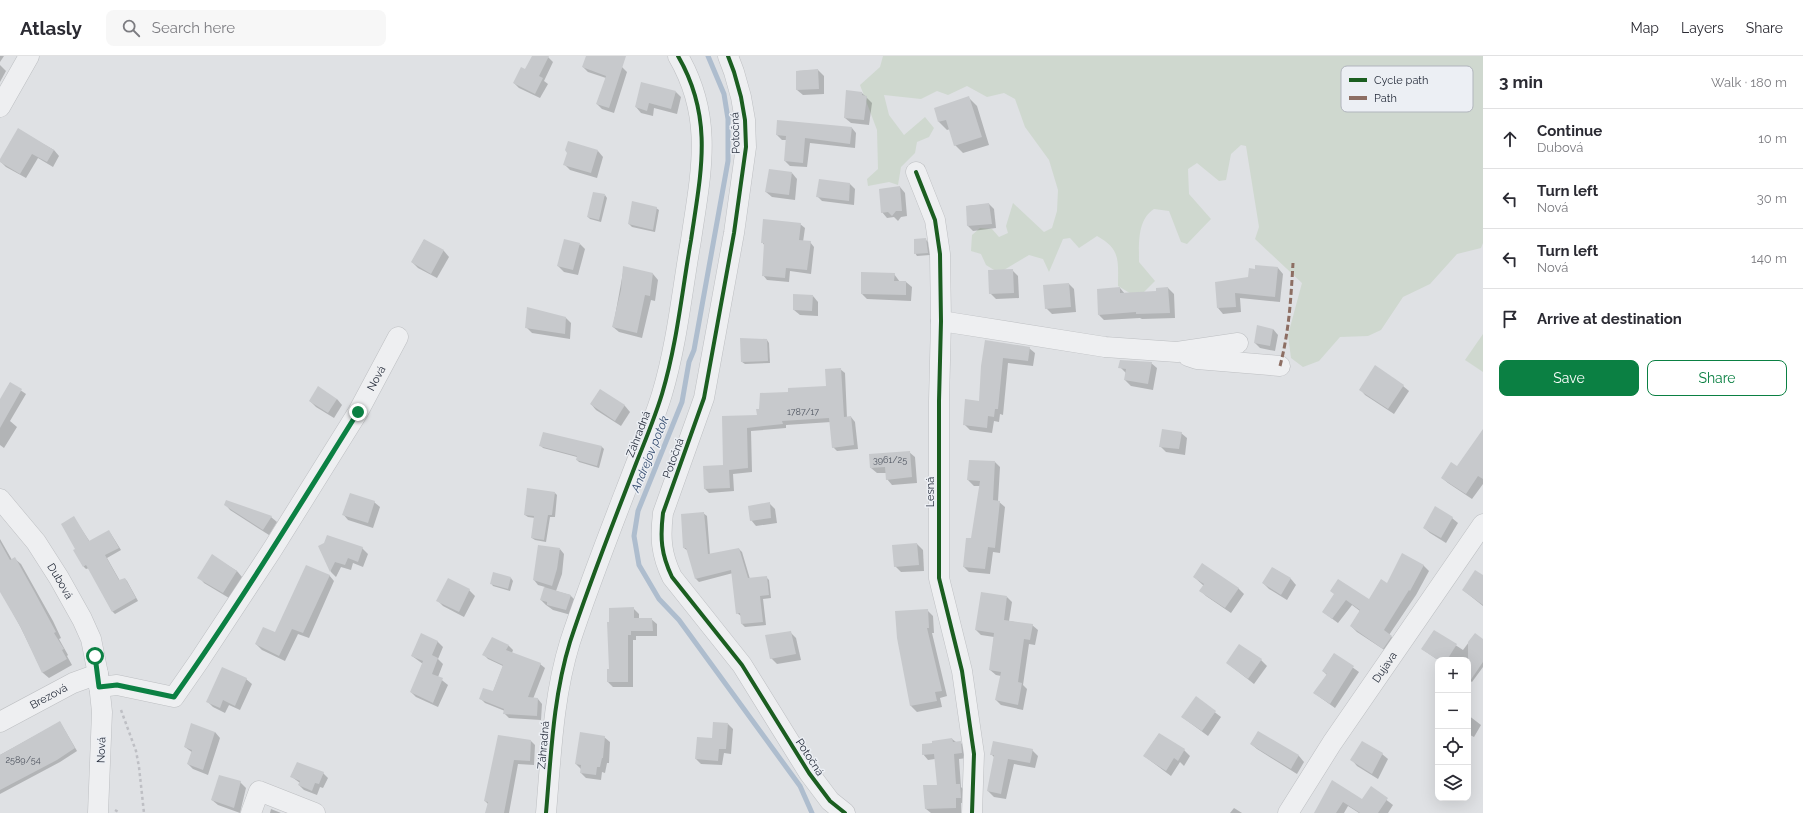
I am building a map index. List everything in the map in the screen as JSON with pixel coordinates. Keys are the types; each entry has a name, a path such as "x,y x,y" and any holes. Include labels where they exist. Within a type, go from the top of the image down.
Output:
{"street":[{"path":"0,107 29,56"},
{"name":"Záhradná","path":"546,813 555,709 570,643 597,566 650,429 662,394 671,358 693,224 702,152 702,124 698,104 692,84 678,56"},
{"name":"Potočná","path":"728,56 734,72 745,120 746,147 734,233 704,398 663,513 661,531 662,546 665,562 672,577 742,665 809,773 830,801 845,813"},
{"name":"Lesná","path":"916,172 935,220 940,254 941,321 939,401 939,578 962,671 974,754 972,813"},
{"path":"941,321 1105,347 1177,352 1238,343"},
{"name":"Nová","path":"98,813 102,746 102,682 174,697 272,550 358,412 398,337"},
{"path":"1177,352 1197,359 1280,366"},
{"name":"Dubová","path":"0,499 36,542 82,619 91,639 102,682"},
{"name":"Dujava","path":"1288,813 1332,743 1483,524"},
{"name":"Brezová","path":"0,722 73,683 102,682"},
{"path":"251,813 259,791 315,813"}],"path":[{"path":"102,682 114,691 136,751 144,813"}],"shaded area":[{"path":"883,56 1483,56 1483,243 1481,248 1457,254 1430,284 1403,297 1381,330 1368,336 1340,337 1319,361 1303,367 1291,358 1288,335 1302,283 1255,239 1259,227 1246,146 1241,145 1231,154 1226,180 1219,181 1197,163 1188,169 1189,194 1211,219 1187,244 1181,242 1169,211 1154,209 1144,219 1140,233 1139,262 1155,281 1138,298 1118,286 1118,263 1114,251 1105,241 1097,236 1079,248 1070,238 1063,239 1049,272 1043,259 1029,255 999,273 986,265 981,254 971,251 972,235 980,228 992,229 999,237 1008,233 1006,226 1013,203 1044,232 1052,228 1057,211 1058,190 1049,160 1025,127 1015,99 1004,93 987,97 967,86 948,95 937,91 921,99 884,95 889,115 904,135 925,117 934,128 929,137 917,142 915,153 901,167 898,185 889,182 868,186 867,179 878,169 877,130 860,85 880,67"},
{"path":"1483,334 1483,372 1465,360"}],"building":[{"path":"532,56 549,56 539,76 543,78 535,94 513,83 521,67 525,69"},
{"path":"586,56 626,56 609,108 596,104 606,76 582,67"},
{"path":"818,69 819,89 796,90 796,71"},
{"path":"641,82 676,91 671,109 649,103 647,111 635,107"},
{"path":"846,90 862,92 862,95 867,96 864,120 844,118"},
{"path":"969,96 982,137 954,146 946,120 938,122 934,108"},
{"path":"777,120 852,127 850,144 805,138 803,163 784,161 786,136 776,135"},
{"path":"18,128 54,150 47,162 32,154 20,174 0,162 0,159"},
{"path":"568,141 598,150 591,173 563,165 567,153 565,150"},
{"path":"769,169 792,172 789,195 765,192"},
{"path":"819,179 850,183 849,201 816,197"},
{"path":"900,186 902,211 896,211 892,216 888,212 881,213 879,189"},
{"path":"593,192 605,194 599,220 587,217"},
{"path":"632,201 657,207 653,230 628,224"},
{"path":"989,203 992,224 967,226 966,206"},
{"path":"763,219 801,223 799,240 811,241 807,270 786,268 785,278 762,276 764,243 761,243"},
{"path":"926,238 928,253 914,254 914,239"},
{"path":"424,239 444,250 431,274 411,262"},
{"path":"564,239 580,243 573,270 557,266"},
{"path":"1255,265 1278,267 1275,297 1235,293 1236,307 1217,308 1215,282 1248,277 1249,268 1255,269"},
{"path":"623,266 653,273 650,296 645,295 637,333 612,327 621,290"},
{"path":"1013,269 1014,293 989,294 988,270"},
{"path":"861,272 895,273 894,281 906,281 906,295 861,294"},
{"path":"1069,283 1071,307 1045,309 1043,285"},
{"path":"1120,287 1120,293 1156,291 1156,288 1168,287 1170,313 1136,314 1136,312 1098,315 1097,289"},
{"path":"793,294 813,295 812,311 793,310"},
{"path":"527,307 566,317 565,334 525,328"},
{"path":"1257,325 1273,329 1270,346 1254,343"},
{"path":"740,338 767,339 768,361 741,362"},
{"path":"985,340 1030,347 1028,361 1003,358 998,409 995,409 994,417 988,416 987,428 963,425 965,399 979,401 981,366"},
{"path":"1120,360 1152,362 1148,384 1124,380 1126,369 1118,368"},
{"path":"1375,365 1404,385 1388,409 1359,390"},
{"path":"841,368 844,417 851,416 854,445 832,448 829,418 782,421 783,424 747,428 748,468 729,470 730,488 704,489 703,466 723,465 722,416 757,415 756,409 759,409 760,393 788,392 788,388 826,386 825,369"},
{"path":"10,382 22,389 0,428 0,399"},
{"path":"318,386 337,399 328,413 309,401"},
{"path":"600,389 625,405 615,421 590,404"},
{"path":"1162,429 1182,432 1179,449 1159,447"},
{"path":"1483,429 1483,479 1478,476 1466,494 1441,478 1451,462 1457,466"},
{"path":"543,432 602,446 597,466 576,460 577,456 539,446"},
{"path":"910,451 912,477 886,480 885,467 870,468 869,454"},
{"path":"969,460 995,461 993,500 1000,501 995,548 988,547 985,569 963,567 966,538 971,538 980,481 967,480"},
{"path":"527,488 555,492 552,515 548,515 544,540 531,538 534,516 524,515"},
{"path":"350,493 375,501 368,523 342,515"},
{"path":"226,500 272,516 263,530 224,505"},
{"path":"770,502 771,518 750,521 748,506"},
{"path":"1435,506 1453,517 1441,538 1423,528"},
{"path":"704,512 708,554 739,548 748,578 767,576 769,595 760,596 763,622 741,624 740,613 736,614 731,570 695,579 686,548 683,548 681,514"},
{"path":"74,516 89,541 109,530 119,548 105,555 119,580 125,578 136,598 112,612 86,565 83,567 73,550 75,549 61,524"},
{"path":"327,535 363,547 358,562 348,558 345,565 335,562 330,572 318,546 324,543"},
{"path":"0,542 10,560 15,557 56,632 54,633 64,649 62,650 67,659 42,673 21,628 0,592"},
{"path":"917,543 919,565 894,567 892,545"},
{"path":"538,545 560,548 557,569 552,586 533,580"},
{"path":"1402,553 1424,565 1410,591 1409,590 1384,630 1392,636 1383,649 1350,626 1360,610 1346,600 1332,619 1322,612 1334,594 1330,591 1338,579 1369,599 1381,579 1387,583"},
{"path":"212,554 237,571 223,593 197,578"},
{"path":"1202,563 1239,588 1225,608 1199,591 1204,584 1193,577"},
{"path":"306,565 330,575 303,633 292,629 279,656 255,644 263,627 275,632"},
{"path":"1272,567 1291,578 1281,595 1262,583"},
{"path":"1475,570 1483,575 1483,605 1462,590"},
{"path":"493,572 511,577 508,589 490,584"},
{"path":"448,578 470,589 459,612 436,601"},
{"path":"544,587 571,595 566,610 547,605 547,602 540,600"},
{"path":"981,592 1007,596 1004,620 1033,624 1030,640 1024,639 1018,682 1022,683 1018,705 995,700 1001,672 989,670 994,633 975,630"},
{"path":"634,607 634,618 652,618 653,631 631,631 631,635 628,635 628,682 607,682 607,669 609,669 607,622 609,622 609,608"},
{"path":"928,609 929,628 927,628 942,691 935,692 937,701 910,706 897,638 895,611"},
{"path":"1434,630 1457,644 1449,657 1435,658 1421,649"},
{"path":"791,631 796,654 770,659 765,635"},
{"path":"421,633 438,641 432,655 438,658 432,674 443,678 433,703 410,692 423,661 411,656"},
{"path":"1475,633 1483,639 1483,662 1471,680 1471,657 1468,657 1468,642"},
{"path":"492,637 509,645 506,650 541,663 528,697 538,698 537,716 503,714 504,709 479,699 483,688 493,691 503,665 482,655"},
{"path":"1239,644 1262,659 1248,679 1226,663"},
{"path":"1334,653 1354,666 1330,704 1313,693 1327,674 1322,671"},
{"path":"222,667 247,678 235,706 223,700 220,708 206,702"},
{"path":"1196,696 1216,711 1202,731 1181,717"},
{"path":"60,721 75,748 57,760 0,790 0,755"},
{"path":"713,722 728,723 726,749 719,749 718,761 695,759 697,737 712,738"},
{"path":"191,723 215,732 203,770 187,764 192,750 184,747"},
{"path":"1258,731 1299,755 1291,769 1250,744"},
{"path":"580,732 605,736 603,758 600,767 597,767 596,775 580,773 581,765 575,764"},
{"path":"1159,733 1185,749 1178,761 1174,758 1166,771 1143,756"},
{"path":"498,735 531,740 530,761 514,760 504,813 485,813 488,802 484,801"},
{"path":"952,738 953,742 961,741 962,753 954,754 956,784 960,784 961,798 956,798 956,808 925,809 923,785 937,785 934,754 922,755 922,744"},
{"path":"993,741 1033,749 1030,763 1008,759 1001,794 987,791 994,755 990,755"},
{"path":"1362,741 1383,753 1372,774 1350,760"},
{"path":"297,762 324,772 319,784 315,783 312,791 298,785 300,781 290,777"},
{"path":"219,775 241,781 234,808 211,800"},
{"path":"1332,780 1362,799 1371,786 1388,798 1378,813 1360,813 1343,802 1336,813 1314,813"}],"waterway":[{"name":"Andrejov potok","path":"708,56 724,94 728,119 728,161 694,350 689,362 682,402 638,511 634,536 639,565 659,599 679,620 800,786 812,813"}],"marked path":[{"path":"1280,366 1288,328 1293,263"}],"cycle path":[{"path":"546,813 556,705 564,663 594,574 662,394 672,356 691,240 701,168 702,146 701,124 697,101 678,56"},
{"path":"728,56 741,97 745,120 746,147 734,233 704,398 663,513 662,546 668,569 672,577 742,665 809,773 830,801 845,813"},
{"path":"916,172 935,220 940,254 941,321 939,401 939,578 962,671 974,754 972,813"}],"route":[{"path":"95,656 99,687 109,685 125,686 174,697 272,550 358,412"}]}
